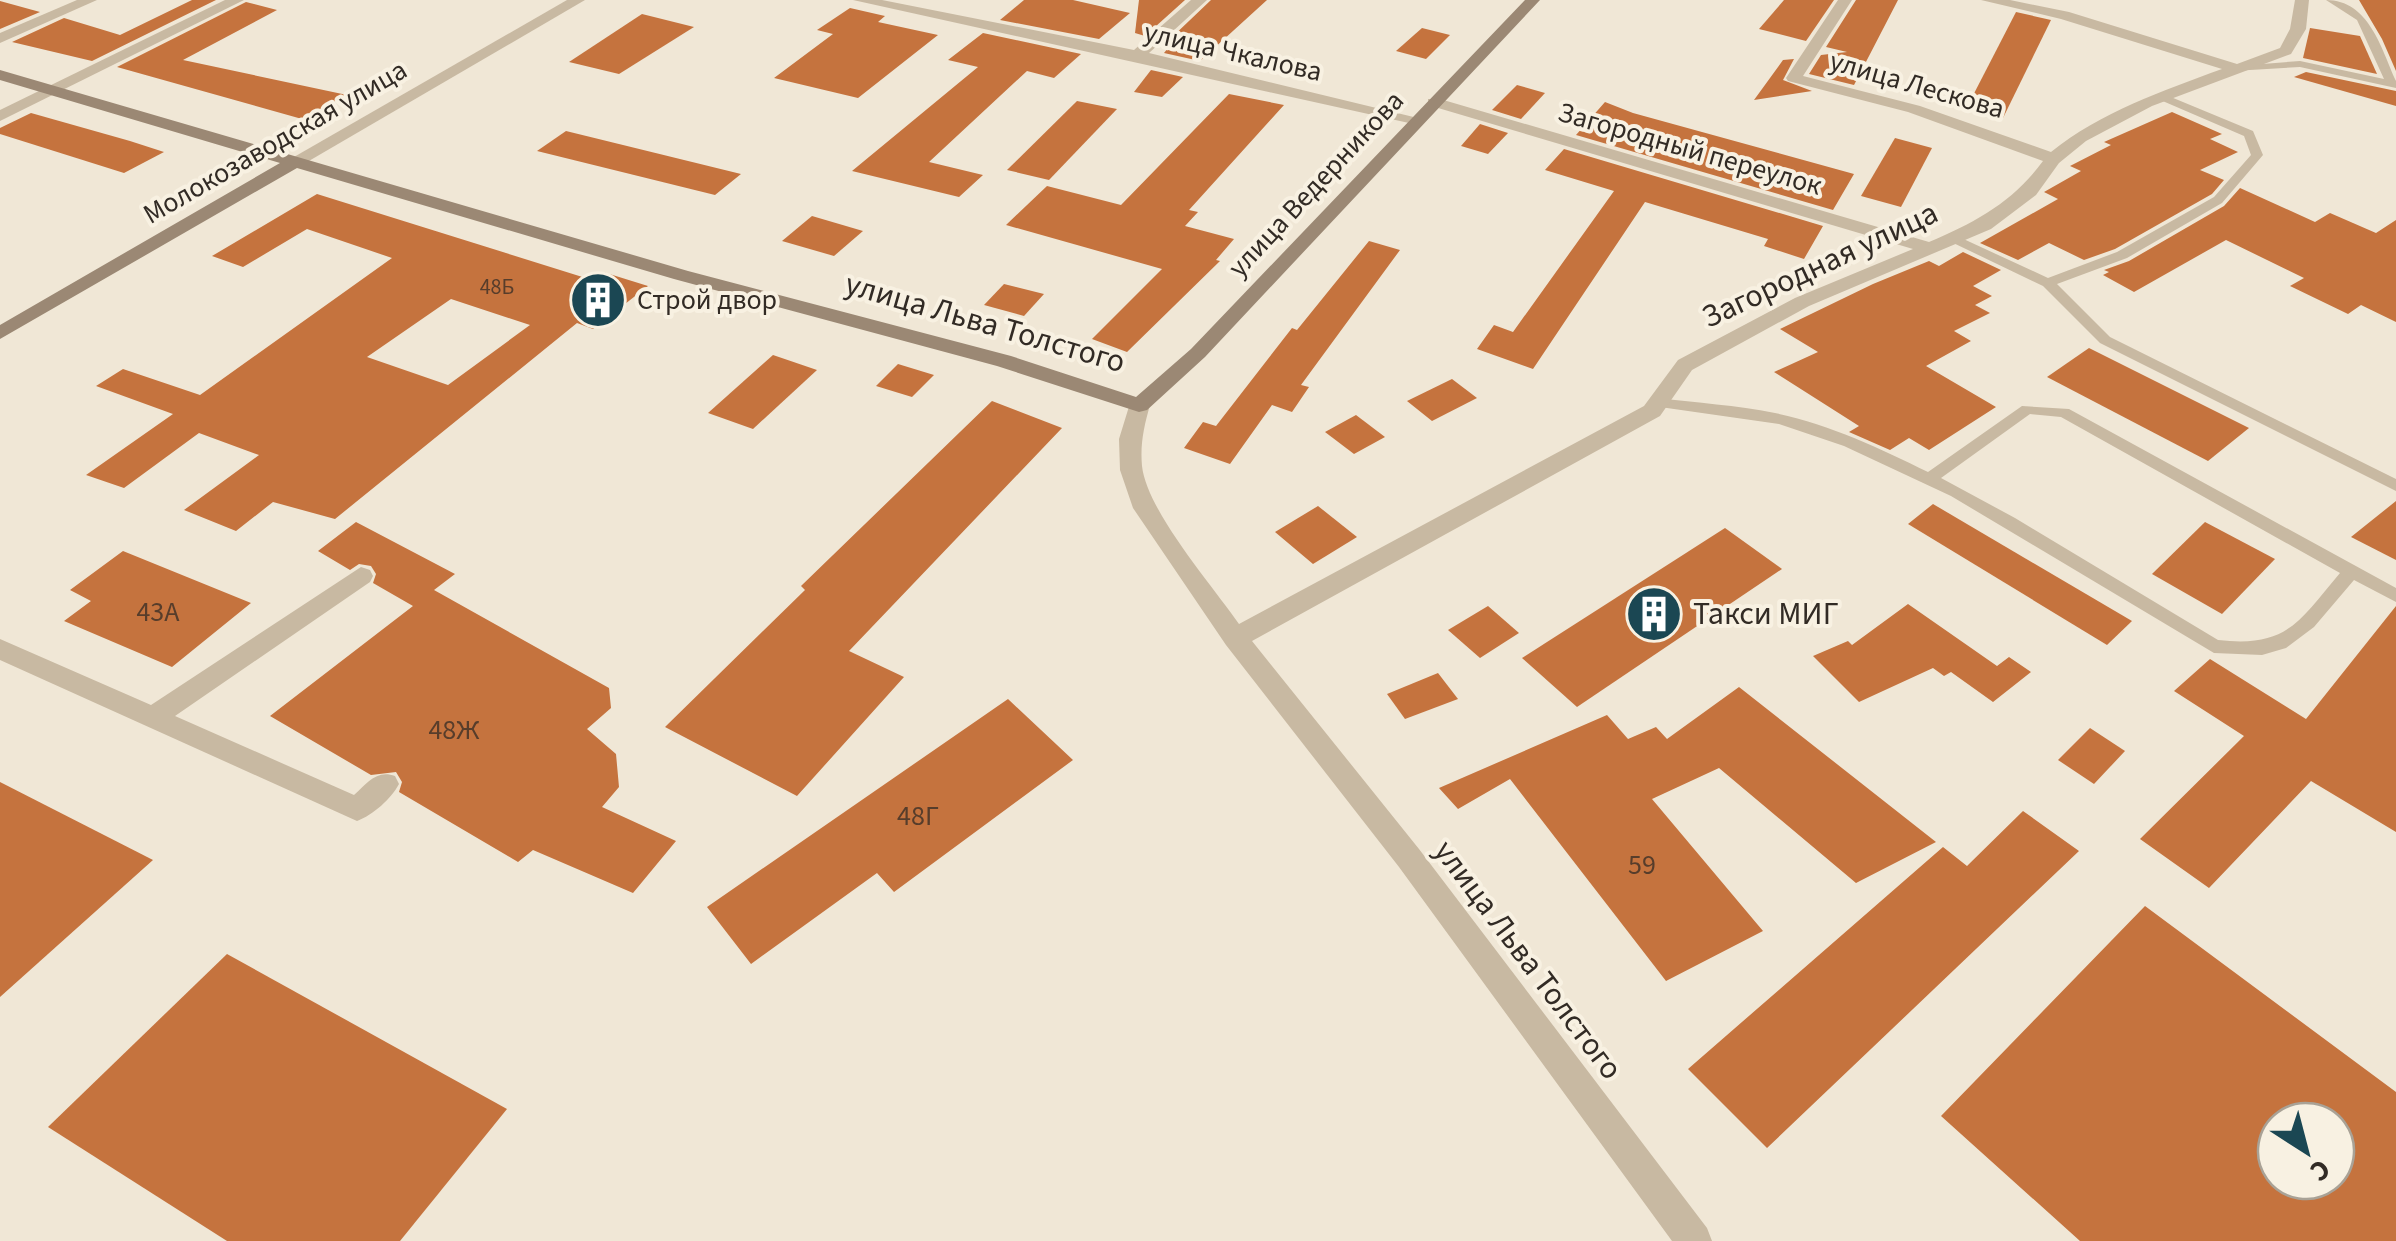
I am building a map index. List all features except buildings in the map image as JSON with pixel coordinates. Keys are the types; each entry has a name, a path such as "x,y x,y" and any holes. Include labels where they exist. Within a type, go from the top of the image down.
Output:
{"street":[{"path":"0,38 90,0"},
{"path":"0,116 237,0"},
{"name":"Молокозаводская улица","path":"0,333 578,0"},
{"name":"улица Чкалова","path":"860,0 1137,55 1418,120"},
{"path":"1137,55 1200,0"},
{"name":"улица Ведерникова","path":"1139,405 1198,353 1533,0"},
{"name":"улица Лескова","path":"1844,0 1794,78 1986,132 2053,160"},
{"path":"1988,0 2064,15 2238,68"},
{"name":"Загородная улица","path":"1235,638 1652,411 1685,365 1802,302 1985,226 2030,191 2053,160 2080,137 2162,97 2286,50 2298,28 2302,0"},
{"name":"улица Льва Толстого","path":"0,75 681,274 1004,361 1139,405 1130,439 1130,470 1141,502 1235,638 1409,858 1694,1241"},
{"name":"Загородный переулок","path":"1434,102 1942,243"},
{"path":"153,718 361,576"},
{"path":"0,649 357,809 385,784"}],"lane":[{"path":"2331,0 2361,18 2394,85"},
{"path":"2238,68 2300,64 2394,85"},
{"path":"2048,283 2122,255 2218,200 2257,155 2249,134 2162,97"},
{"path":"1942,243 2048,283 2105,340 2396,486"},
{"path":"1658,403 1790,421 1928,478 2214,646 2252,654 2286,643 2351,572"},
{"path":"1928,478 2026,409 2043,407 2064,412 2396,596"}],"place":[{"name":"Строй двор","path":"598,300"},
{"name":"Такси МИГ","path":"1654,614"}]}
